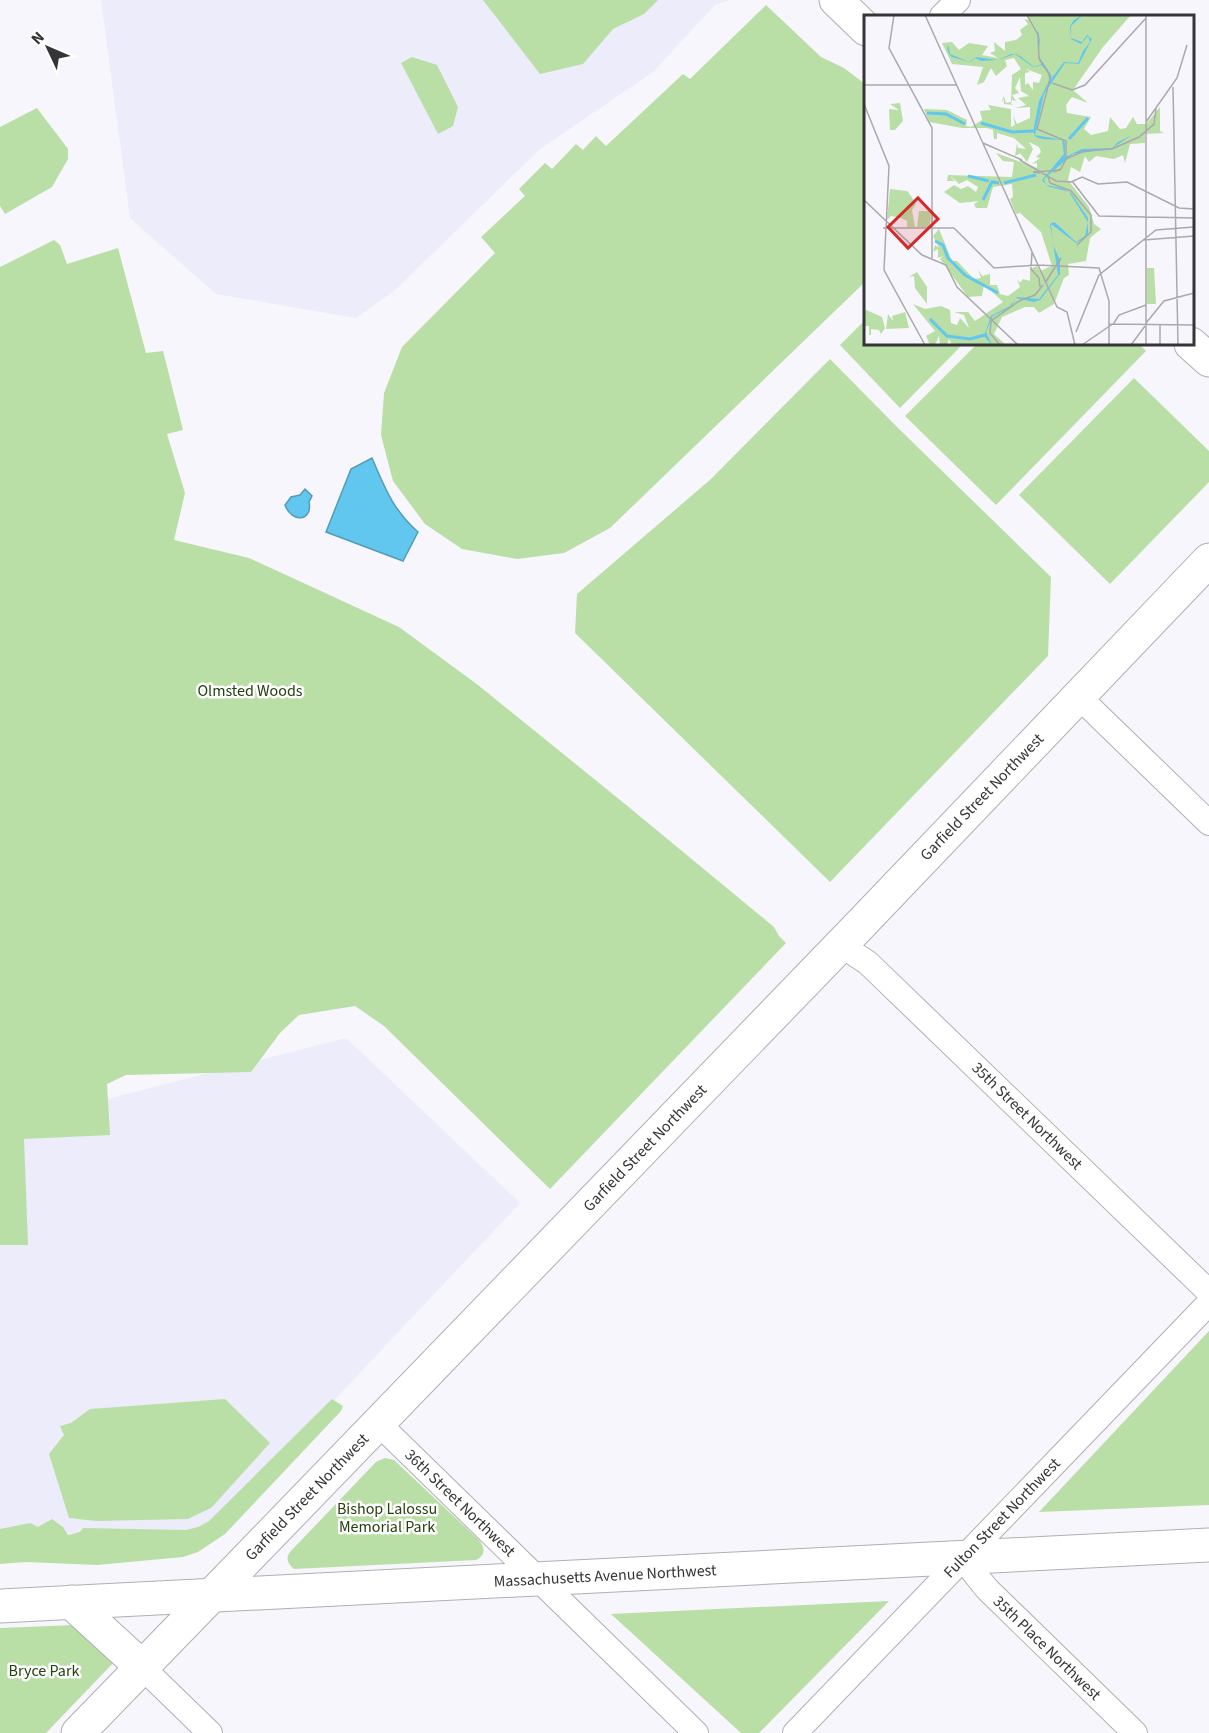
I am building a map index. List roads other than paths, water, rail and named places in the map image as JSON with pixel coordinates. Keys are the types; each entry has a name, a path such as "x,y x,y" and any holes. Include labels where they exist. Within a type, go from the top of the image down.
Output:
{"main road":[{"path":"836,0 864,27"},
{"path":"1192,345 1209,360"},
{"name":"Garfield Street Northwest","path":"78,1733 841,945 1209,560"},
{"name":"Massachusetts Avenue Northwest","path":"0,1606 1209,1545"},
{"path":"71,1602 142,1667"}],"street":[{"path":"943,15 958,0"},
{"path":"1078,696 1209,823"},
{"name":"35th Street Northwest","path":"841,945 868,963 1209,1292"},
{"name":"Fulton Street Northwest","path":"795,1733 1209,1303"},
{"name":"36th Street Northwest","path":"378,1424 696,1733"},
{"name":"35th Place Northwest","path":"963,1559 987,1589 1135,1733"},
{"path":"142,1667 210,1733"}],"water":[{"path":"372,458 396,507 418,532 403,561 326,532 351,469"},
{"path":"305,489 312,496 308,513 301,518 292,515 285,505 291,497 300,495"}],"park label":[{"name":"Olmsted Woods","path":"250,691"},
{"name":"Bishop Lalossu Memorial Park","path":"387,1518"},
{"name":"Bryce Park","path":"44,1671"}]}
